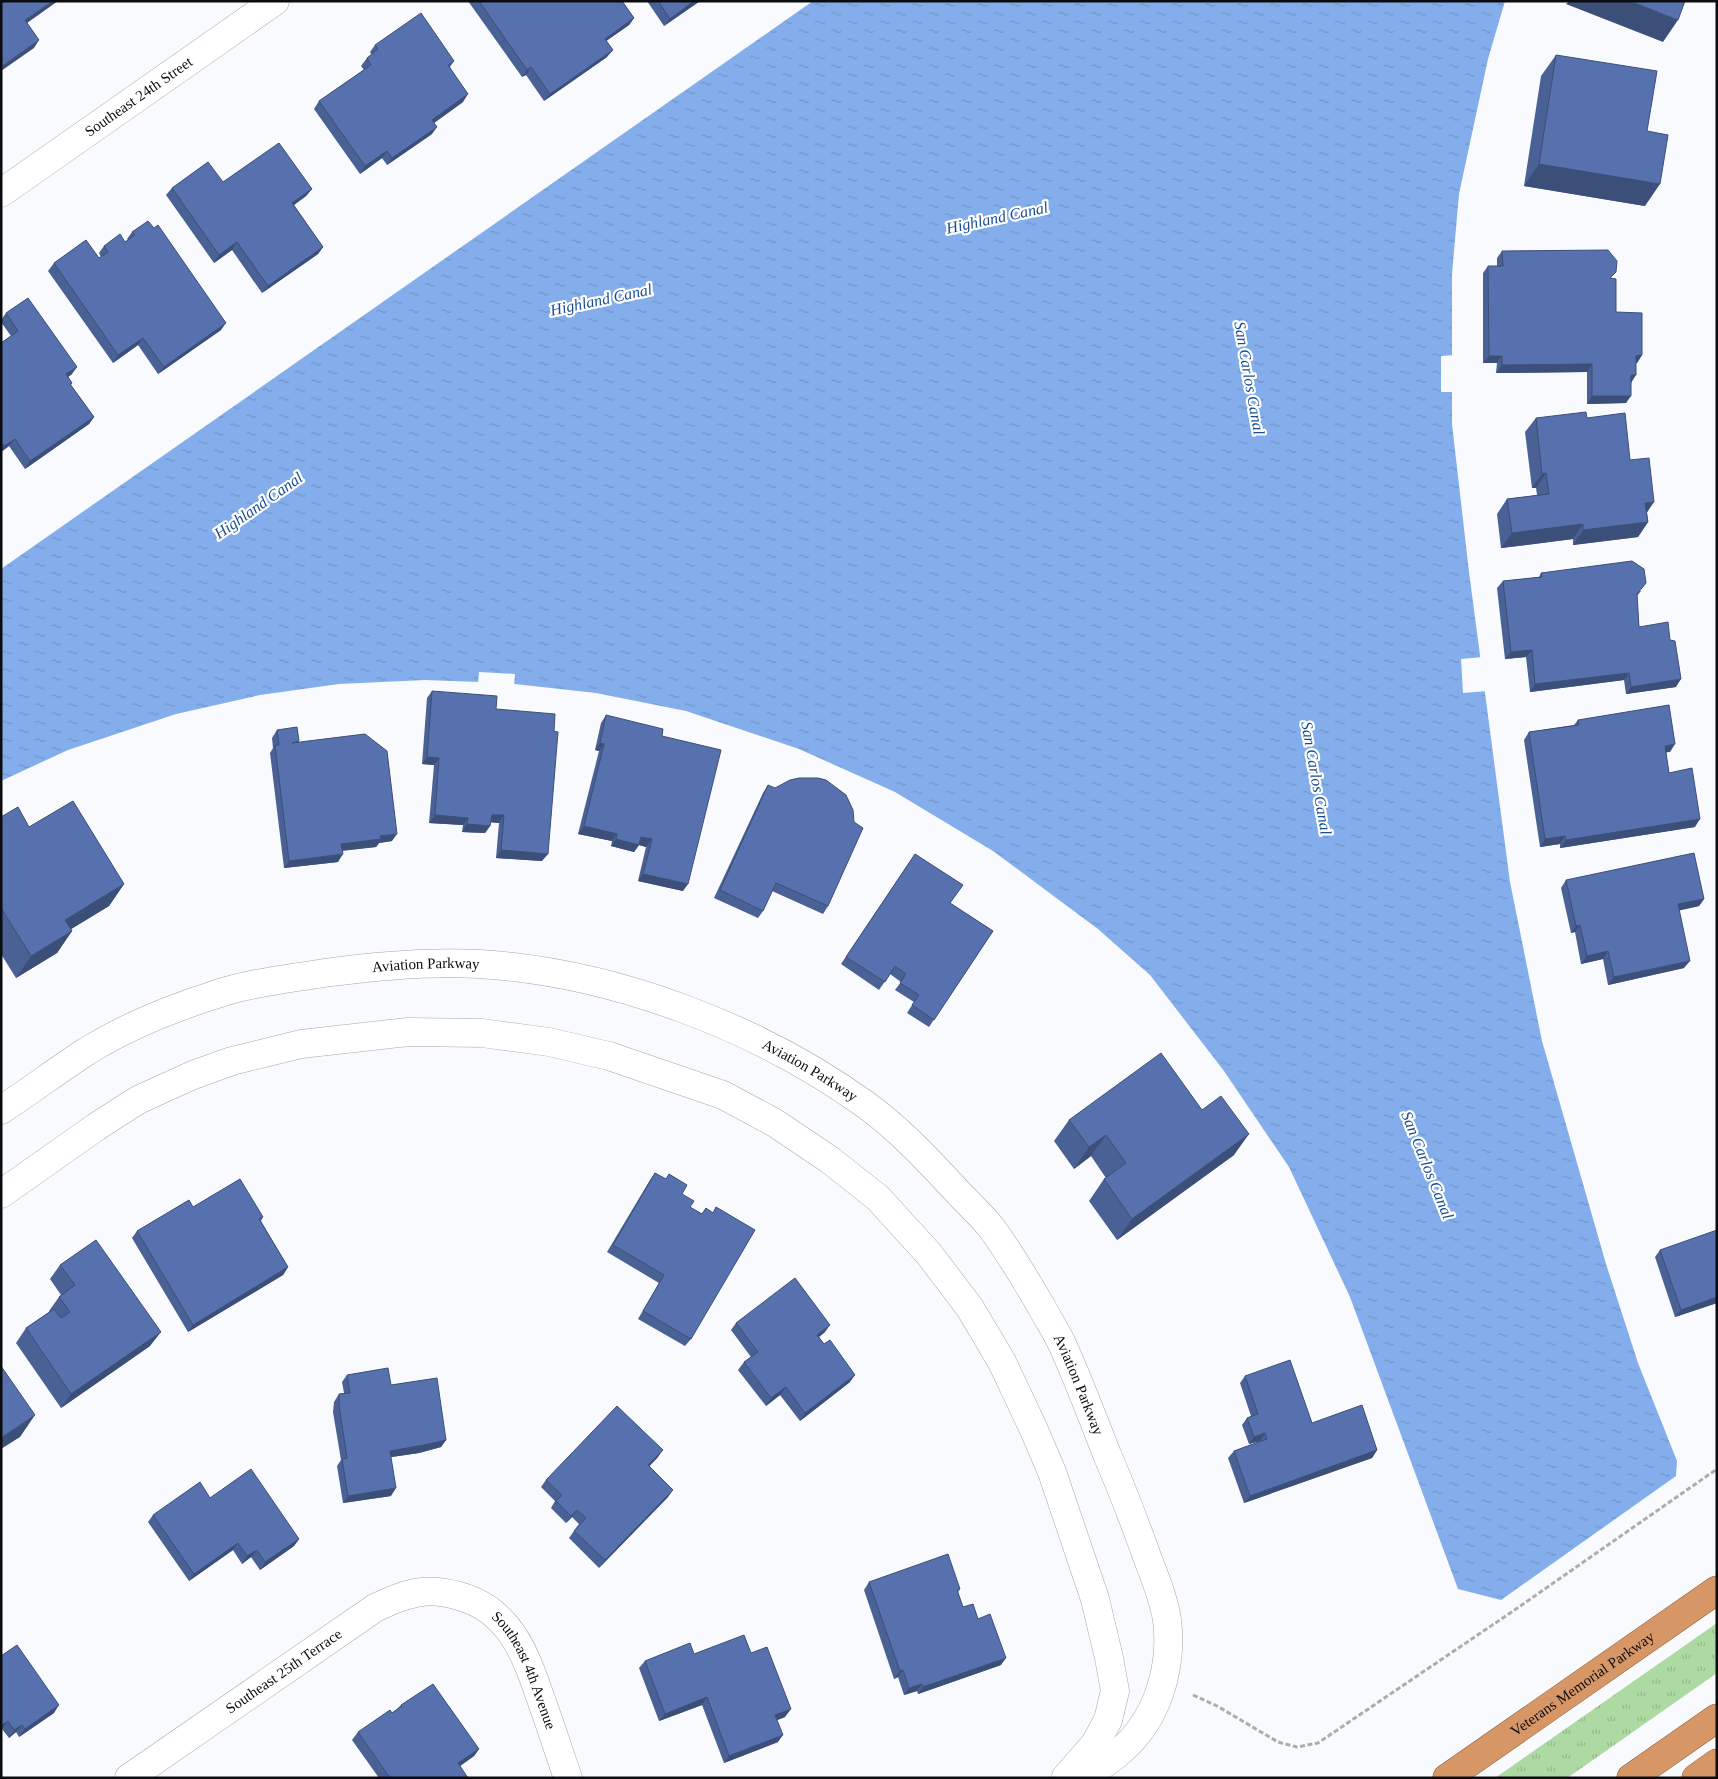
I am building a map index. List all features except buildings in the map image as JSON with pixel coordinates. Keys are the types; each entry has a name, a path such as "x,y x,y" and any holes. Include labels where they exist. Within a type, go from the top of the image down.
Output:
{"highway":[{"name":"Veterans Memorial Parkway","path":"1447,1778 1717,1590"},
{"path":"1631,1778 1717,1718"},
{"path":"1696,1778 1717,1763"}],"street":[{"name":"Southeast 24th Street","path":"1,193 275,1"},
{"name":"Aviation Parkway","path":"1,1110 89,1050 173,1009 218,994 266,982 364,967 427,963 481,964 538,971 598,984 657,1000 714,1021 770,1045 822,1074 870,1108 905,1138 988,1224 1018,1266 1061,1342 1131,1513 1167,1616 1168,1643 1164,1681 1153,1708 1137,1735 1110,1760 1084,1778"},
{"path":"1,1194 96,1126 138,1100 193,1075 232,1061 301,1044 408,1032 482,1033 549,1042 609,1056 723,1096 775,1123 830,1160 878,1198 929,1254 970,1308 1002,1362 1034,1430 1052,1472 1095,1599 1115,1691 1108,1720 1095,1744 1066,1778"},
{"name":"Southeast 25th Terrace","path":"129,1778 375,1608 401,1596 423,1591 448,1593"},
{"name":"Southeast 4th Avenue","path":"448,1593 474,1600 490,1610 517,1641 528,1664 568,1778"}],"path":[{"path":"1190,1693 1217,1706 1278,1742 1298,1747 1318,1743 1516,1609 1717,1469"}],"green space":[{"path":"1717,1623 1717,1673 1583,1767 1567,1778 1495,1778"}],"water":[{"path":"813,1 1505,1 1488,59 1459,194 1452,274 1452,424 1469,572 1510,882 1542,1041 1606,1264 1638,1363 1677,1461 1676,1476 1501,1600 1458,1589 1350,1297 1289,1167 1224,1071 1150,975 1098,929 993,851 895,792 799,749 686,711 596,693 506,683 425,680 339,684 260,695 176,714 68,750 1,781 1,569"}],"pier":[{"path":"1455,355 1455,392 1441,392 1441,356"},
{"path":"1483,657 1487,691 1463,693 1461,659"},
{"path":"479,672 515,674 514,686 478,684"}],"water label":[{"name":"Highland Canal","path":"997,217"},
{"name":"Highland Canal","path":"601,299"},
{"name":"San Carlos Canal","path":"1250,378"},
{"name":"Highland Canal","path":"258,505"},
{"name":"San Carlos Canal","path":"1317,778"},
{"name":"San Carlos Canal","path":"1428,1165"}]}
